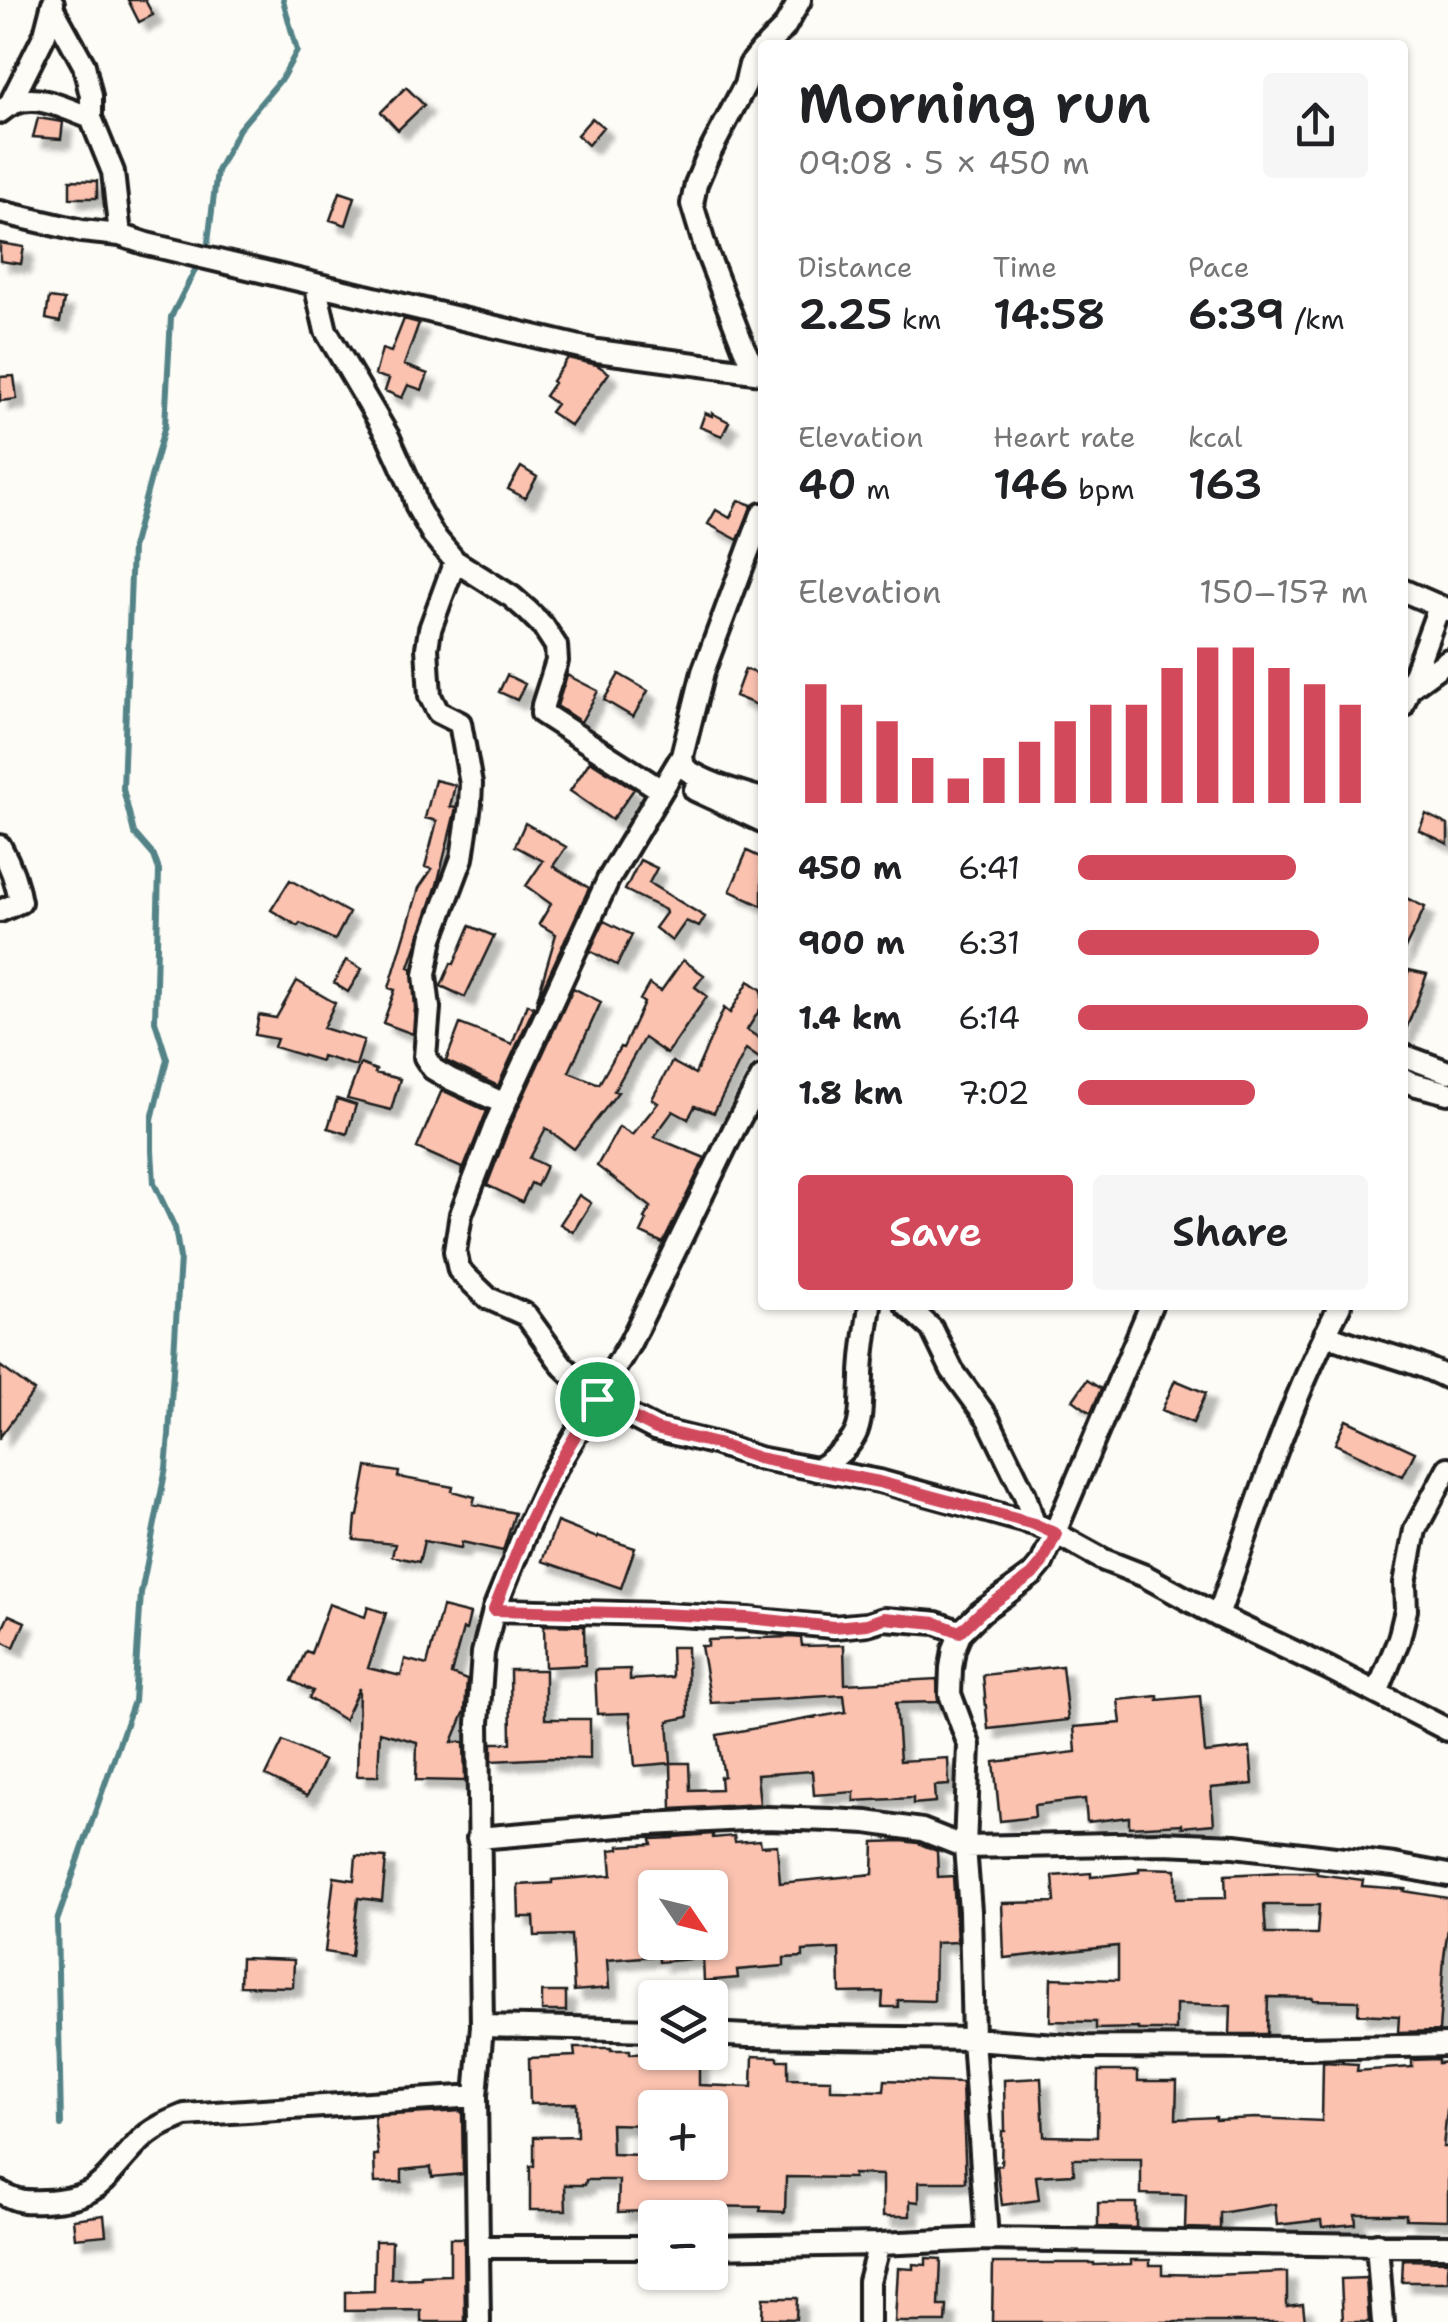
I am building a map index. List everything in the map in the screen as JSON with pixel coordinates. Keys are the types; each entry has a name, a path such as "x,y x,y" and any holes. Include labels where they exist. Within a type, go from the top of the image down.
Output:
{"street":[{"path":"772,40 800,0"},
{"path":"53,3 45,34 7,99 40,101 91,118"},
{"path":"53,3 84,65 91,118 112,172 120,236"},
{"path":"758,55 707,158 692,204 744,348 758,370"},
{"path":"0,212 120,236 597,352 758,373"},
{"path":"315,284 326,332 388,438 433,536 455,561 512,597 556,646 557,661 542,713 662,790"},
{"path":"758,525 703,672 683,762 685,782 698,792 758,819"},
{"path":"455,561 430,630 430,696 438,712 460,724 472,784 462,858 432,938 425,975 429,1008 425,1057 433,1069 450,1079 505,1104"},
{"path":"1408,593 1443,609 1408,693"},
{"path":"1408,696 1448,660"},
{"path":"683,762 608,880 505,1104 460,1214 456,1251 459,1270 488,1298 526,1315 563,1366 597,1399 656,1429 758,1458 879,1482 1034,1524 1448,1730"},
{"path":"683,762 714,785 758,799"},
{"path":"0,846 8,868 17,878 20,902 0,911"},
{"path":"1408,1057 1448,1072"},
{"path":"1408,1081 1448,1093"},
{"path":"480,2322 476,2096 482,2026 478,1723 483,1652 494,1610 550,1478 654,1298 758,1084"},
{"path":"817,1470 844,1452 862,1419 862,1374 869,1310"},
{"path":"911,1310 932,1329 952,1370 988,1418 1025,1495 1034,1524"},
{"path":"987,2240 972,2039 965,1847 969,1745 950,1694 954,1648 960,1632 1042,1563 1149,1310"},
{"path":"1218,1616 1271,1462 1337,1310"},
{"path":"1325,1334 1408,1360 1448,1378"},
{"path":"1377,1692 1406,1610 1405,1583 1414,1530 1448,1468"},
{"path":"494,1610 695,1616 834,1627 884,1618 936,1623 960,1632"},
{"path":"478,1838 765,1818 867,1822 922,1830 965,1847 1163,1843 1236,1846 1448,1874"},
{"path":"482,2026 638,2030"},
{"path":"728,2035 972,2039 1084,2047 1448,2044"},
{"path":"0,2192 19,2202 65,2200 88,2193 108,2178 140,2140 161,2125 185,2116 476,2096"},
{"path":"728,2246 987,2240 1448,2246"},
{"path":"869,2322 868,2281 878,2244"},
{"path":"1377,2244 1382,2322"},
{"path":"479,2247 638,2247"}],"building":[{"path":"128,0 145,0 153,15 139,22"},
{"path":"406,87 424,105 398,130 381,112"},
{"path":"38,118 63,122 61,139 33,137"},
{"path":"592,118 603,127 588,145 577,135"},
{"path":"70,180 97,181 97,198 70,198"},
{"path":"340,192 355,197 346,225 330,220"},
{"path":"0,243 24,247 21,264 0,261"},
{"path":"49,298 64,300 60,322 46,319"},
{"path":"404,319 419,323 404,365 428,374 422,390 408,385 402,398 385,391 389,379 375,375 382,349 391,352"},
{"path":"568,358 597,365 609,373 571,426 550,412 556,404 545,396"},
{"path":"14,376 17,399 0,401 0,377"},
{"path":"705,413 729,422 722,436 700,427"},
{"path":"521,467 537,477 525,498 508,489"},
{"path":"738,500 752,505 738,540 708,524 716,510 730,518"},
{"path":"745,669 758,674 758,705 735,696"},
{"path":"619,674 648,691 633,717 604,700"},
{"path":"507,675 525,684 517,700 499,692"},
{"path":"567,675 598,691 581,722 557,706"},
{"path":"590,761 634,789 612,820 570,791"},
{"path":"435,780 455,785 450,807 456,808 437,885 409,967 415,1008 413,1034 383,1023 395,990 389,988 419,888 432,869 425,867 437,821 425,818"},
{"path":"1426,814 1448,825 1448,844 1419,830"},
{"path":"525,823 566,847 553,866 589,888 536,1003 556,934 539,924 551,904 526,886 543,861 515,846"},
{"path":"747,851 758,856 758,904 730,891"},
{"path":"640,860 657,868 649,883 705,917 699,927 686,921 672,941 655,928 665,910 625,890"},
{"path":"290,880 349,913 335,940 300,923 298,926 271,910"},
{"path":"1408,899 1425,907 1408,942"},
{"path":"604,921 632,935 617,965 590,951"},
{"path":"470,926 494,936 465,997 441,986"},
{"path":"346,960 362,969 348,992 334,983"},
{"path":"683,960 704,975 695,987 707,996 667,1054 644,1038 614,1091 618,1092 574,1149 546,1128 530,1158 546,1166 537,1186 531,1183 522,1202 487,1185 573,988 601,1002 569,1072 599,1084 620,1047 623,1048 649,984 661,991"},
{"path":"1408,973 1427,974 1408,1024"},
{"path":"297,981 335,1003 323,1028 364,1040 356,1066 322,1056 321,1061 274,1047 277,1039 255,1035 259,1015 276,1018"},
{"path":"749,981 758,987 758,1012 747,1030 758,1037 758,1057 746,1049 714,1113 695,1106 688,1119 673,1111 654,1137 705,1158 663,1243 641,1233 651,1207 597,1166 619,1127 632,1135 658,1103 652,1099 672,1062 695,1074 724,1008 730,1013"},
{"path":"527,1004 534,1007 498,1086 446,1061 460,1024 512,1044"},
{"path":"360,1064 376,1070 375,1073 400,1079 391,1110 347,1099"},
{"path":"442,1090 487,1111 461,1175 462,1168 417,1148"},
{"path":"337,1099 356,1105 347,1134 328,1128"},
{"path":"579,1195 591,1203 573,1232 560,1224"},
{"path":"0,1366 34,1391 0,1437"},
{"path":"1087,1380 1101,1389 1091,1413 1073,1400"},
{"path":"1175,1380 1206,1393 1193,1423 1162,1410"},
{"path":"1346,1420 1415,1452 1403,1476 1335,1444"},
{"path":"367,1467 453,1487 452,1491 475,1497 473,1504 515,1513 503,1551 462,1542 461,1548 424,1541 419,1562 392,1556 395,1544 354,1540"},
{"path":"557,1522 635,1548 621,1588 542,1561"},
{"path":"329,1604 365,1617 368,1607 386,1613 368,1668 401,1676 405,1659 427,1665 442,1607 470,1614 451,1674 467,1680 465,1711 452,1742 464,1742 465,1781 416,1780 417,1742 380,1732 378,1776 357,1776 359,1688 344,1720 309,1698 313,1691 292,1681 306,1651 311,1653"},
{"path":"9,1615 25,1622 14,1647 0,1640"},
{"path":"544,1625 584,1626 585,1665 545,1667"},
{"path":"801,1638 802,1646 844,1645 845,1684 937,1679 938,1702 896,1703 900,1761 948,1758 949,1785 934,1786 935,1802 913,1804 913,1798 854,1801 854,1792 814,1795 812,1771 757,1775 760,1804 672,1809 671,1763 689,1763 690,1790 721,1789 720,1777 724,1776 717,1735 846,1712 844,1695 711,1703 701,1646 708,1646 708,1640"},
{"path":"671,1647 687,1647 688,1717 668,1721 671,1763 635,1766 630,1713 597,1714 595,1670 630,1669 630,1680 672,1677"},
{"path":"1062,1666 1068,1720 988,1729 983,1675"},
{"path":"510,1670 545,1670 545,1719 590,1719 590,1759 492,1761 492,1743 511,1743"},
{"path":"1158,1696 1158,1700 1200,1696 1205,1753 1250,1748 1253,1784 1211,1788 1214,1824 1129,1827 1129,1817 1087,1822 1085,1799 1034,1805 1035,1817 1000,1821 994,1762 1076,1752 1074,1727 1121,1723 1118,1700"},
{"path":"283,1741 324,1761 307,1796 266,1776"},
{"path":"713,1834 713,1838 734,1836 735,1842 760,1840 761,1846 777,1845 780,1883 873,1874 874,1842 918,1843 937,1851 938,1877 953,1876 957,1942 935,1943 934,2001 898,2000 898,2007 882,2007 883,1992 840,1993 839,1949 803,1951 803,1957 784,1958 784,1966 737,1970 738,1978 704,1980 703,1960 728,1960 728,1870 638,1870 638,1957 607,1960 609,1988 574,1991 571,1935 535,1936 534,1917 519,1917 518,1885 612,1875 610,1850 673,1837"},
{"path":"356,1856 386,1858 382,1901 358,1898 351,1956 325,1952 334,1877 354,1880"},
{"path":"1139,1868 1176,1869 1176,1899 1226,1898 1225,1875 1283,1872 1317,1872 1363,1880 1362,1886 1448,1898 1439,2031 1398,2032 1399,2016 1358,2014 1359,2001 1313,1998 1268,1997 1267,2034 1230,2034 1231,2006 1176,2004 1176,2030 1096,2029 1096,2022 1050,2021 1051,1978 1118,1980 1118,1946 1004,1958 1002,1903 1055,1902 1053,1876 1139,1872","holes":["1264,1905 1319,1905 1317,1934 1266,1934"]},
{"path":"241,1958 294,1960 293,1987 240,1986"},
{"path":"542,1992 566,1992 566,2011 542,2011"},
{"path":"574,2048 630,2050 630,2054 638,2054 638,2070 699,2070 699,2085 752,2087 753,2056 788,2060 788,2079 831,2080 831,2090 884,2091 885,2080 962,2083 966,2182 919,2182 919,2202 910,2201 910,2216 883,2216 883,2175 853,2174 853,2178 786,2177 785,2212 728,2206 728,2200 638,2200 638,2211 618,2212 619,2180 586,2180 585,2185 565,2185 566,2210 530,2210 534,2137 577,2136 576,2103 530,2104 529,2058 575,2056"},
{"path":"1438,2059 1438,2063 1448,2062 1443,2147 1447,2147 1448,2156 1448,2220 1406,2219 1406,2214 1355,2214 1356,2224 1322,2227 1321,2220 1277,2225 1275,2204 1220,2213 1220,2229 1185,2228 1186,2195 1141,2194 1141,2159 1073,2159 1074,2174 1036,2176 1039,2200 1002,2205 997,2166 1001,2165 1005,2131 1004,2080 1041,2078 1044,2136 1097,2137 1098,2071 1138,2071 1138,2081 1177,2081 1176,2119 1322,2121 1323,2062 1358,2064 1357,2071 1412,2067 1412,2060"},
{"path":"462,2111 463,2174 432,2177 431,2167 402,2170 402,2182 375,2183 374,2155 378,2155 374,2116"},
{"path":"1098,2203 1136,2203 1136,2228 1098,2227"},
{"path":"104,2215 106,2235 75,2238 73,2219"},
{"path":"450,2238 464,2238 465,2322 421,2322 421,2310 345,2311 345,2292 374,2291 375,2241 392,2241 391,2279 421,2278 450,2275"},
{"path":"926,2258 941,2259 939,2306 947,2306 946,2322 895,2322 898,2268 926,2265"},
{"path":"1131,2260 1150,2260 1150,2265 1162,2265 1162,2274 1287,2272 1287,2306 1303,2304 1305,2322 992,2322 993,2263 1094,2265 1131,2264"},
{"path":"1403,2260 1448,2261 1448,2282 1402,2282"},
{"path":"1366,2278 1369,2322 1343,2322 1341,2279"},
{"path":"763,2298 797,2298 796,2319 762,2318"}],"waterway":[{"path":"208,242 217,171 239,129 282,78 297,51 283,0"},
{"path":"61,2126 57,1921 134,1701 141,1593 169,1435 180,1258 175,1228 154,1183 152,1151 152,1119 167,1059 155,1021 159,870 154,856 134,833 123,789 132,548 165,425 171,317 198,264"}],"route":[{"path":"597,1399 656,1429 758,1458 879,1482 1034,1524 1056,1534 1032,1575 960,1632 936,1623 884,1618 834,1627 748,1618 494,1610 550,1478 597,1399"}]}
